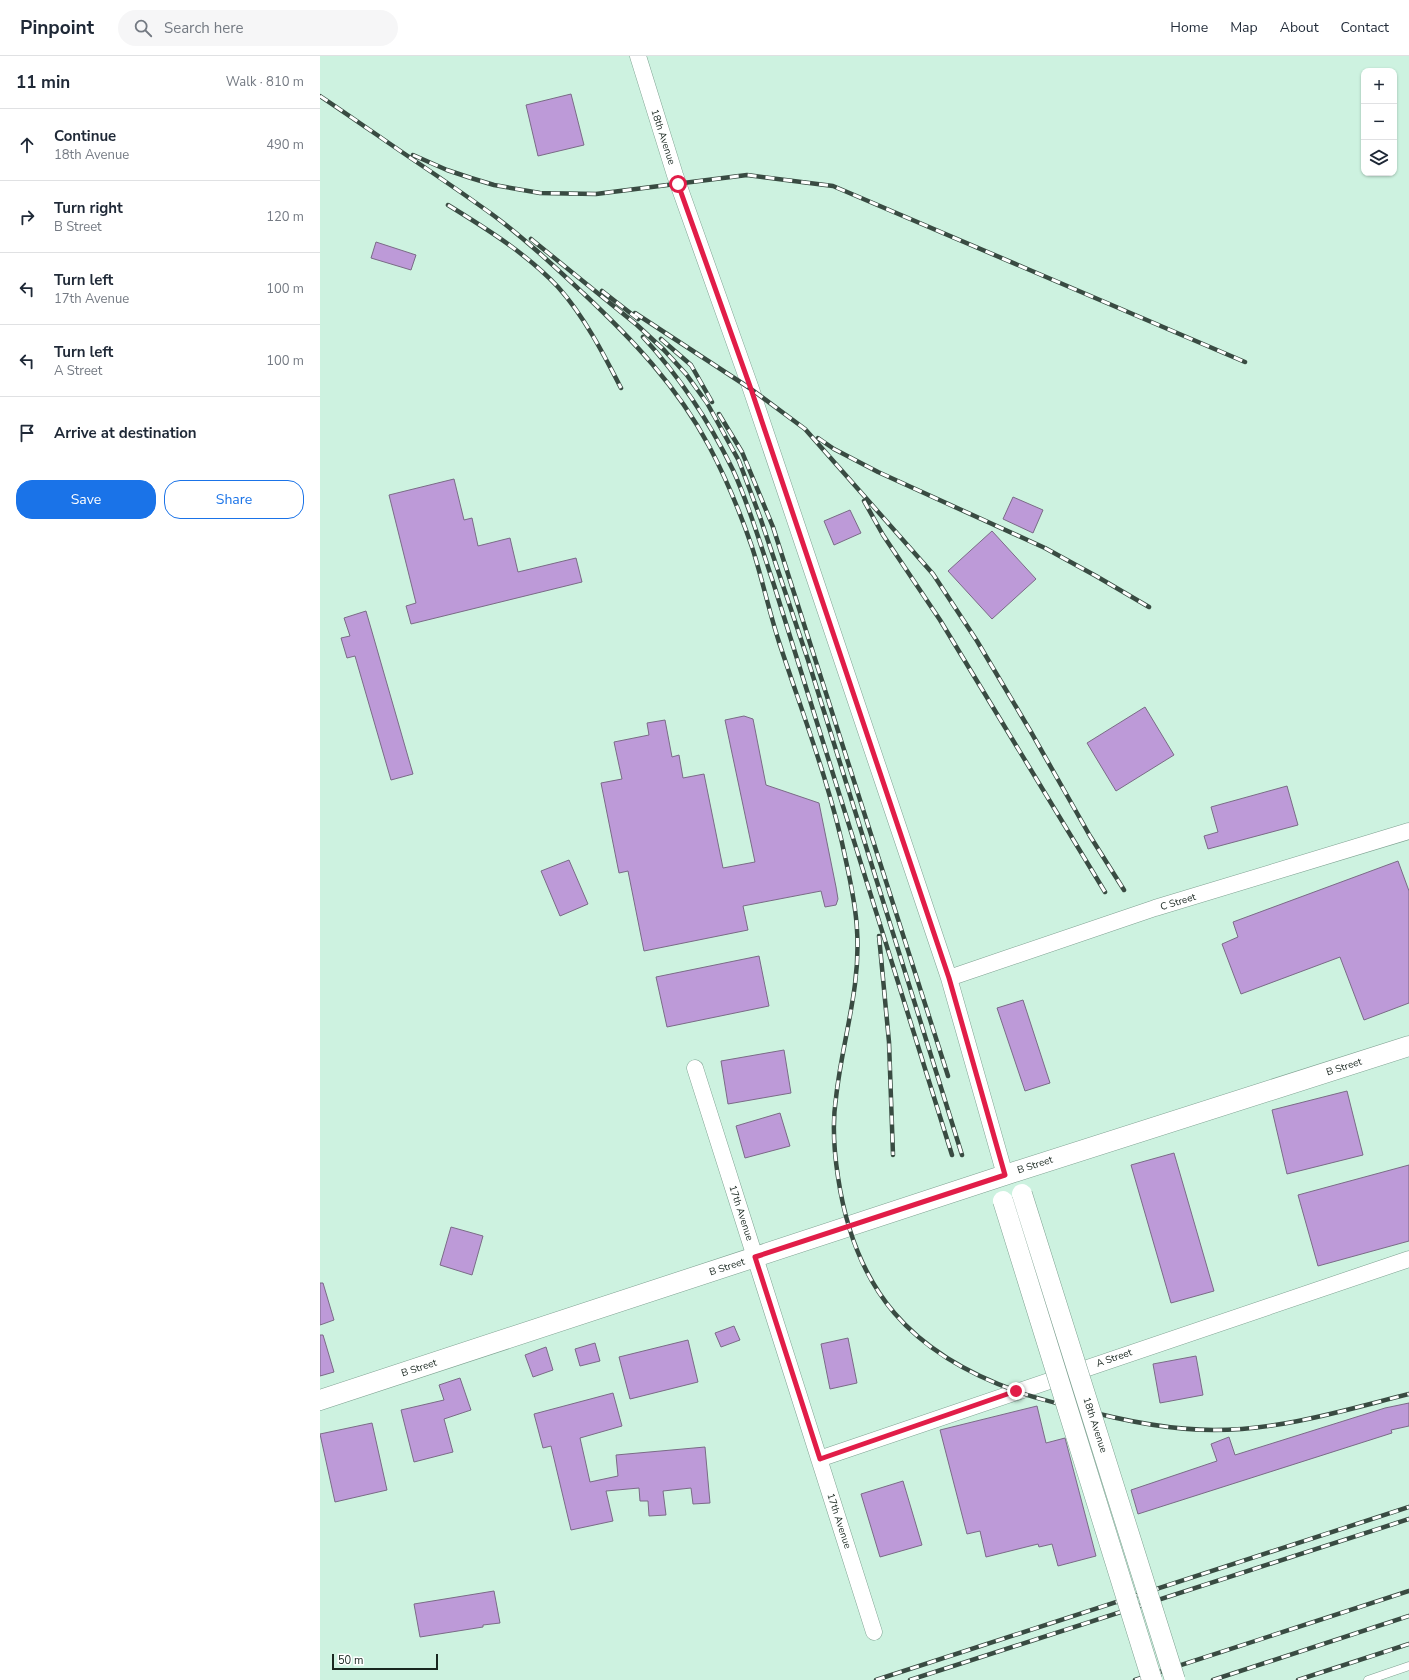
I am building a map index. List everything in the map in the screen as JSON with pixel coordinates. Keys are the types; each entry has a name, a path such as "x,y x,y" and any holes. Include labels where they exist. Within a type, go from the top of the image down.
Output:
{"street":[{"name":"18th Avenue","path":"638,56 675,175 754,397 949,978 1005,1175 1003,1201 1152,1680"},
{"name":"C Street","path":"949,978 1155,908 1409,831"},
{"name":"B Street","path":"320,1400 1005,1175 1409,1046"},
{"name":"17th Avenue","path":"695,1068 874,1632"},
{"name":"18th Avenue","path":"1005,1175 1022,1194 1175,1680"},
{"name":"A Street","path":"820,1459 1409,1259"}],"lane":[{"path":"1368,1680 1409,1666"}],"building":[{"path":"571,94 584,145 538,156 526,105"},
{"path":"376,242 416,255 411,270 371,258"},
{"path":"454,479 464,520 472,518 478,546 510,538 518,572 576,558 582,582 411,624 406,606 416,603 389,495"},
{"path":"1013,497 1043,510 1033,533 1003,519"},
{"path":"850,510 861,533 834,545 824,521"},
{"path":"992,531 1036,579 992,619 948,571"},
{"path":"366,611 413,774 391,780 355,656 347,658 341,638 350,636 344,618"},
{"path":"1145,707 1174,755 1116,791 1087,743"},
{"path":"744,716 753,719 766,785 819,803 838,899 836,905 825,907 821,891 743,906 748,930 644,951 628,871 619,873 601,783 622,779 614,742 649,735 647,723 665,720 672,757 679,755 683,778 704,774 723,868 755,862 725,720"},
{"path":"1287,786 1298,825 1208,849 1204,836 1218,832 1211,807"},
{"path":"569,860 588,904 560,916 541,871"},
{"path":"1398,861 1409,891 1409,1003 1364,1020 1340,957 1241,994 1222,944 1238,937 1233,922"},
{"path":"759,956 769,1006 667,1027 656,977"},
{"path":"1023,1000 1050,1083 1025,1091 997,1008"},
{"path":"784,1050 791,1093 728,1104 721,1061"},
{"path":"1347,1091 1363,1155 1287,1174 1272,1110"},
{"path":"780,1113 790,1146 745,1158 736,1126"},
{"path":"1174,1153 1214,1291 1171,1303 1131,1165"},
{"path":"1409,1165 1409,1241 1318,1266 1298,1195"},
{"path":"451,1227 483,1236 472,1275 440,1265"},
{"path":"320,1283 323,1283 334,1320 320,1325"},
{"path":"734,1326 740,1340 721,1347 715,1333"},
{"path":"320,1335 323,1335 334,1372 320,1376"},
{"path":"848,1338 857,1383 830,1389 821,1344"},
{"path":"688,1340 698,1382 630,1399 619,1357"},
{"path":"595,1343 600,1361 580,1366 575,1349"},
{"path":"546,1347 553,1370 533,1377 525,1355"},
{"path":"1196,1356 1203,1395 1160,1403 1153,1364"},
{"path":"460,1378 471,1410 444,1419 453,1452 414,1462 401,1410 444,1400 439,1385"},
{"path":"613,1393 622,1426 580,1438 590,1482 618,1476 616,1455 705,1447 710,1503 693,1504 691,1488 663,1491 666,1515 649,1516 648,1501 640,1501 639,1488 606,1491 613,1521 571,1530 551,1446 543,1448 534,1414"},
{"path":"1409,1403 1409,1426 1391,1430 1392,1433 1138,1514 1131,1490 1217,1461 1211,1444 1229,1437 1235,1455 1385,1408"},
{"path":"1037,1406 1046,1443 1065,1438 1096,1556 1058,1566 1052,1544 1039,1547 1038,1544 986,1557 980,1531 967,1534 940,1430"},
{"path":"372,1423 387,1490 335,1502 320,1434"},
{"path":"903,1481 922,1545 880,1557 861,1494"},
{"path":"494,1591 500,1623 420,1637 414,1604"}],"railway":[{"path":"320,96 493,215 583,293 619,328 668,383 696,424 721,470 738,508 752,547 779,642 825,778 840,833 850,878 856,913 856,973 854,994 835,1108 835,1157 846,1217 858,1253 874,1285 894,1313 919,1337 948,1358 981,1377 1040,1399 1144,1424 1197,1430 1264,1427 1313,1418 1409,1394"},
{"path":"413,155 447,170 494,185 540,193 596,194 747,175 833,186 1245,362"},
{"path":"448,205 520,253 558,287 585,322 621,388"},
{"path":"531,239 637,325 664,350 686,374 707,403 739,461 760,517 808,660 962,1155"},
{"path":"602,291 638,319"},
{"path":"635,313 751,389 805,429 933,574 977,641 1090,836 1124,890"},
{"path":"643,337 657,352 704,417 724,452 745,498 774,585 952,1155"},
{"path":"661,339 691,365 712,402"},
{"path":"719,414 742,452 773,527 948,1076"},
{"path":"818,438 834,449 878,472 1045,548 1149,607"},
{"path":"864,501 883,535 940,620 1105,892"},
{"path":"879,936 889,1042 893,1155"},
{"path":"876,1680 1409,1507"},
{"path":"910,1680 1409,1519"},
{"path":"1135,1680 1409,1591"},
{"path":"1213,1680 1409,1616"},
{"path":"1298,1680 1409,1644"}],"route":[{"path":"678,184 751,389 949,978 1005,1175 755,1257 820,1459 1016,1391"}]}
